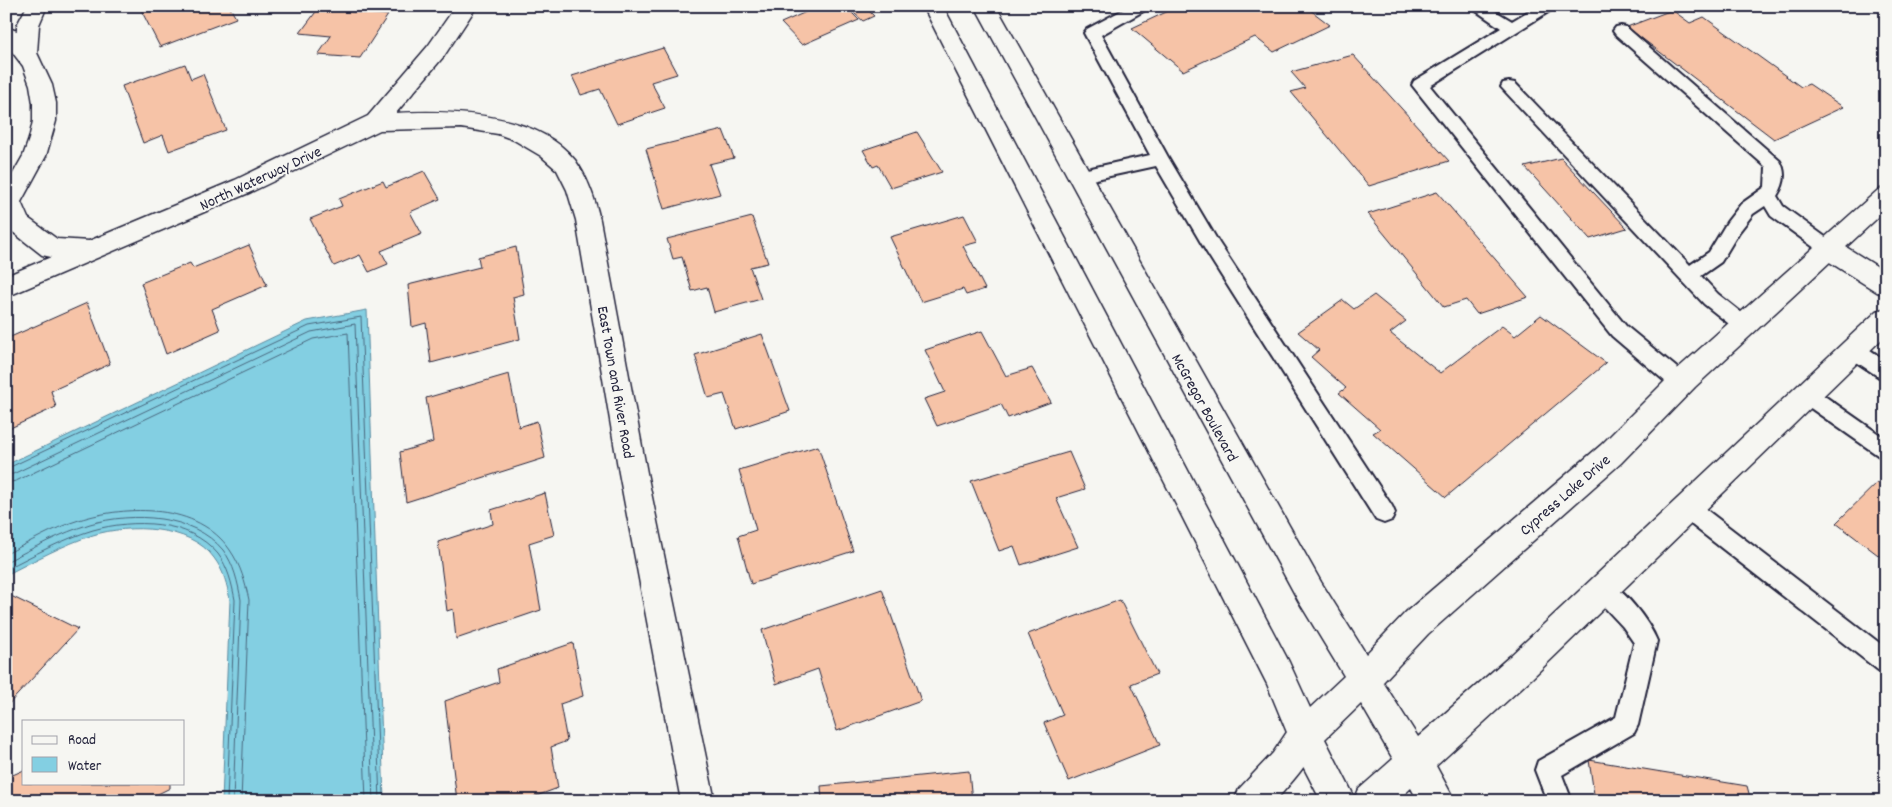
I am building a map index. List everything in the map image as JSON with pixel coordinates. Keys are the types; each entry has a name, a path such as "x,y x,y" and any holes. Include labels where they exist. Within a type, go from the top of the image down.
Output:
{"main road":[{"path":"26,52 28,25 37,6"},
{"name":"North Waterway Drive","path":"6,287 243,186 376,122 436,51 467,6"},
{"path":"933,6 1278,673 1305,735 1339,801"},
{"name":"McGregor Boulevard","path":"985,6 1078,177 1310,592 1438,801"},
{"path":"6,34 26,52 40,79 44,98 45,118 38,148 8,204 18,223 51,248 93,250"},
{"name":"East Town and River Road","path":"376,122 432,119 467,120 500,126 529,137 553,152 571,172 582,195 633,473 698,801"},
{"name":"Cypress Lake Drive","path":"1251,801 1285,765 1305,735 1363,680 1417,623 1610,454 1681,383 1886,196"},
{"path":"1829,249 1886,285"},
{"path":"1371,801 1521,667 1886,318"}],"lane":[{"path":"1142,6 1092,33 1160,159 1213,248 1384,513"},
{"path":"1476,6 1512,28"},
{"path":"1548,6 1420,85 1619,331 1681,383"},
{"path":"1621,31 1774,165 1776,178 1773,190 1747,209 1733,227 1715,257 1688,276"},
{"path":"1509,87 1688,276 1711,299 1745,326"},
{"path":"1078,177 1160,159"},
{"path":"1768,195 1777,211 1829,249"},
{"path":"1853,349 1886,371"},
{"path":"1806,394 1886,450"},
{"path":"1687,508 1886,662"},
{"path":"1560,801 1547,770 1626,725 1646,641 1631,619 1602,589"}],"water":[{"path":"367,310 384,801 222,801 230,600 225,578 214,558 204,547 175,533 158,530 123,529 107,531 82,539 6,575 6,465 307,321"}],"building":[{"path":"139,6 229,6 236,18 160,47"},
{"path":"799,6 845,6 859,20 802,45 781,23 806,12"},
{"path":"846,6 864,6 874,16 863,21"},
{"path":"1179,6 1305,6 1330,25 1274,52 1255,37 1183,71 1132,28"},
{"path":"318,9 388,15 360,58 318,55 331,36 300,33"},
{"path":"1672,10 1690,23 1704,17 1801,87 1809,84 1843,107 1774,139 1627,27"},
{"path":"663,48 677,74 651,82 665,108 617,124 600,89 581,95 572,76"},
{"path":"1353,55 1449,161 1369,186 1291,92 1305,88 1291,72"},
{"path":"185,64 191,79 203,74 226,130 169,151 163,135 143,143 122,86"},
{"path":"723,130 734,158 709,164 720,194 664,209 646,149"},
{"path":"917,132 942,172 891,188 878,165 873,167 863,150"},
{"path":"1561,158 1627,228 1590,239 1525,167"},
{"path":"424,171 440,199 410,212 422,234 381,251 388,264 369,272 360,255 334,266 310,219 342,206 339,199 383,181 386,187"},
{"path":"1437,192 1528,297 1477,314 1466,300 1444,307 1368,214"},
{"path":"964,215 978,242 963,246 985,289 966,295 963,289 921,302 890,237"},
{"path":"752,217 768,263 750,267 761,299 714,312 707,287 692,291 682,257 673,259 667,239"},
{"path":"249,245 267,285 212,309 220,330 166,354 141,283 190,263 193,268"},
{"path":"516,247 524,294 513,297 520,339 431,363 426,323 412,327 408,285 480,267 478,257"},
{"path":"1374,295 1406,321 1390,333 1440,373 1502,326 1515,336 1541,315 1606,363 1446,497 1373,433 1380,429 1339,393 1346,388 1311,357 1319,350 1298,332 1343,300 1354,309"},
{"path":"87,303 110,364 51,391 56,407 6,430 6,339"},
{"path":"982,331 1006,376 1032,368 1051,402 1008,418 1001,404 937,426 924,399 945,392 925,350"},
{"path":"762,334 790,411 736,429 724,394 708,398 695,355"},
{"path":"509,374 519,427 537,421 545,458 406,502 400,452 433,442 426,398"},
{"path":"818,446 853,551 751,584 738,536 756,530 739,470"},
{"path":"1069,452 1085,489 1056,498 1078,547 1021,565 1014,546 999,551 971,481"},
{"path":"1884,476 1886,478 1886,561 1836,523"},
{"path":"545,493 554,535 529,543 541,610 456,639 453,609 447,611 438,542 493,524 491,510"},
{"path":"882,589 921,701 837,731 818,669 776,684 762,630"},
{"path":"11,596 78,629 6,707 6,600"},
{"path":"1120,600 1157,674 1131,684 1160,745 1069,781 1044,723 1063,715 1028,634"},
{"path":"573,643 583,696 560,704 567,741 551,747 558,788 523,801 457,801 445,701 499,682 497,669"},
{"path":"1589,760 1747,786 1751,801 1595,801"},
{"path":"22,771 22,784 170,784 170,788 154,796 154,801 6,801 6,778"},
{"path":"969,771 972,801 822,801 821,786"}]}
